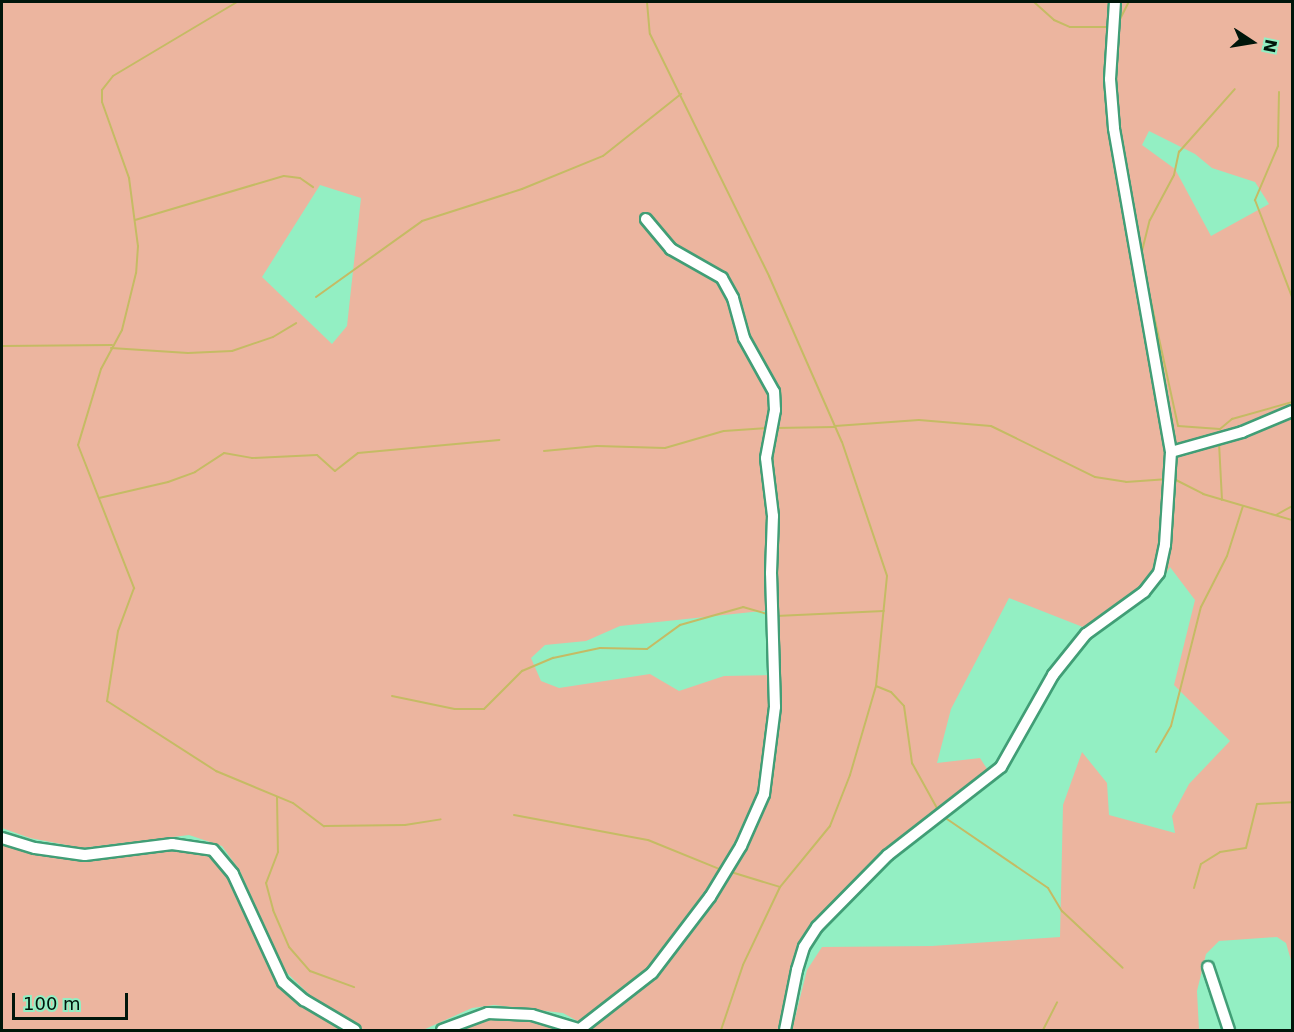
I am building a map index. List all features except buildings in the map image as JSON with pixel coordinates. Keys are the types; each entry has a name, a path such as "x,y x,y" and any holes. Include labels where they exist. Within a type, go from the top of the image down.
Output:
{"street":[{"path":"785,1030 804,947 817,927 888,855 1001,767 1053,675 1086,634 1152,583 1159,573 1165,545 1171,452 1114,128 1110,79 1115,2"},
{"path":"442,1030 488,1013 532,1015 581,1030 652,973 710,897 741,846 764,794 775,707 771,573 773,516 766,458 776,410 774,392 744,338 733,298 722,278 671,249 646,219"},
{"path":"1171,452 1242,432 1293,411"},
{"path":"2,838 35,848 85,855 172,844 213,850 233,874 283,982 304,1000 355,1030"},
{"path":"1208,967 1229,1030"}],"shaded area":[{"path":"2,2 1292,2 1292,964 1286,943 1277,937 1219,941 1206,954 1197,991 1199,1030 792,1030 807,970 822,947 932,946 1060,937 1063,805 1082,752 1107,783 1109,815 1175,833 1172,816 1189,784 1230,741 1174,685 1195,600 1170,567 1157,588 1098,633 1009,598 951,709 937,763 980,758 989,772 880,855 840,901 794,967 780,1030 594,1030 563,1013 494,1005 472,1008 423,1030 364,1030 315,1000 285,971 240,871 222,846 189,835 82,848 30,838 2,828","holes":["1149,131 1195,154 1212,168 1255,182 1269,204 1211,236 1175,169 1142,145","320,185 361,198 347,326 332,344 262,277","772,610 773,675 724,676 679,691 650,674 559,688 541,681 531,658 545,645 586,641 620,626"]},
{"path":"2,841 82,859 162,847 215,855 230,876 275,978 292,997 342,1030 2,1030"},
{"path":"496,1016 530,1018 574,1030 451,1030 475,1020"}],"waterway":[{"path":"237,2 113,76 102,90 102,102 129,178 138,246 136,273 122,330 101,369 78,445 134,588 118,631 107,701 216,771 293,803 324,826 405,825 441,819"},
{"path":"647,2 650,34 769,276 842,442 887,576 876,686 850,775 830,826 780,887 743,965 721,1030"},
{"path":"1034,2 1054,20 1070,27 1110,27"},
{"path":"1116,27 1129,2"},
{"path":"1141,255 1150,220 1174,175 1179,152 1235,89"},
{"path":"1279,92 1278,146 1255,200 1292,297"},
{"path":"316,297 422,221 522,189 603,156 681,94"},
{"path":"135,220 284,176 300,178 313,187"},
{"path":"1146,279 1178,426 1220,429 1232,419 1292,402"},
{"path":"111,348 188,353 232,351 273,337 296,323"},
{"path":"2,346 112,345"},
{"path":"835,426 919,420 991,426 1095,477 1126,482 1165,479"},
{"path":"775,428 835,427"},
{"path":"544,451 597,446 665,448 724,431 769,428"},
{"path":"99,498 168,482 195,472 224,453 252,458 317,455 335,471 358,453 499,440"},
{"path":"1219,443 1222,500"},
{"path":"1174,479 1203,494 1292,520"},
{"path":"1156,752 1171,726 1201,607 1227,556 1243,506"},
{"path":"1276,515 1292,506"},
{"path":"392,696 455,709 484,709 522,671 553,658 600,648 647,649 680,625 743,607 768,614"},
{"path":"776,616 884,611"},
{"path":"876,686 891,692 904,706 912,763 938,810"},
{"path":"277,797 278,852 266,883 273,910 289,947 310,971 354,987"},
{"path":"1194,888 1201,864 1220,852 1246,848 1257,804 1292,802"},
{"path":"514,815 648,840 722,870"},
{"path":"944,817 1048,888 1062,911 1123,968"},
{"path":"731,872 780,887"},
{"path":"1043,1030 1057,1002"},
{"path":"507,1030 522,1030"}]}
